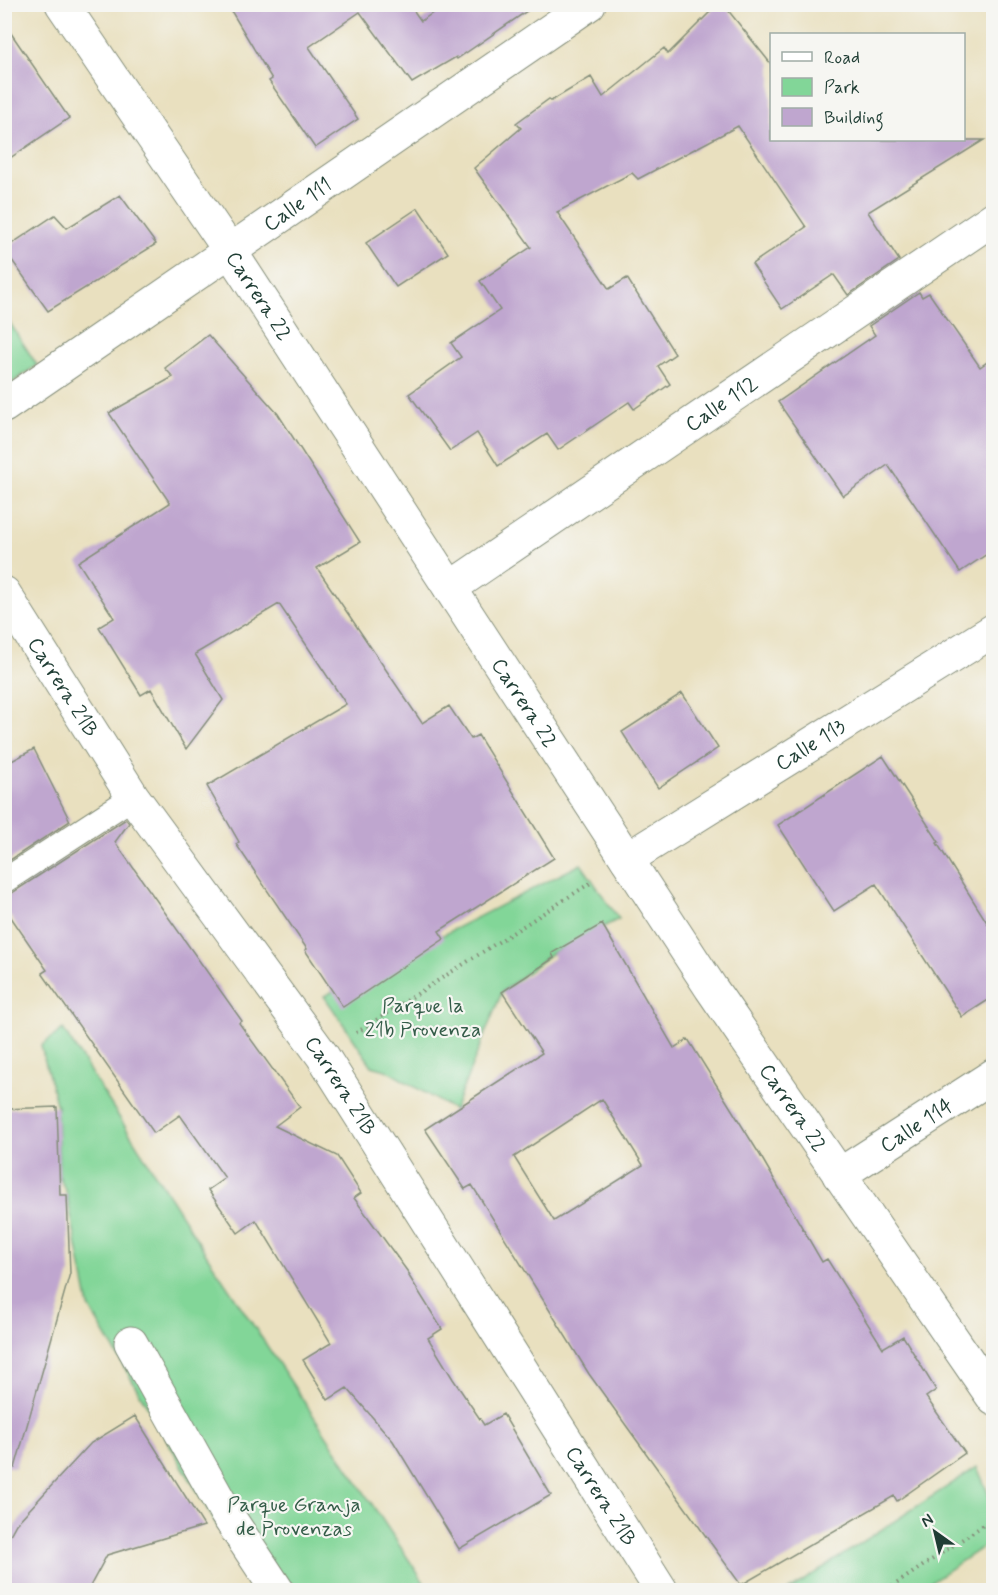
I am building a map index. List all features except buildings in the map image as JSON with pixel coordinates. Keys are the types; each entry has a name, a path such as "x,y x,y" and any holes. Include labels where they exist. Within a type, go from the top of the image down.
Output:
{"street":[{"name":"Carrera 22","path":"62,4 230,250 711,988 993,1400"},
{"name":"Calle 111","path":"4,406 590,4"},
{"name":"Calle 112","path":"450,588 993,218"},
{"name":"Carrera 21B","path":"4,593 133,797 322,1055 661,1590"},
{"name":"Calle 113","path":"627,859 993,630"},
{"name":"Calle 114","path":"839,1175 993,1075"},
{"path":"131,1343 226,1513 277,1590"}],"lane":[{"path":"4,881 133,797"}],"path":[{"path":"322,1055 627,859"},
{"path":"887,1590 993,1518"}],"green space":[{"path":"4,314 37,365 4,388"},
{"name":"Parque la 21b Provenza","path":"581,864 619,919 552,953 502,992 454,1110 386,1070 372,1066 324,996"},
{"name":"Parque Granja de Provenzas","path":"63,1029 210,1260 429,1590 255,1590 89,1307 67,1195 59,1175 57,1107 41,1046"},
{"path":"977,1467 993,1505 993,1540 918,1590 789,1590"}]}
